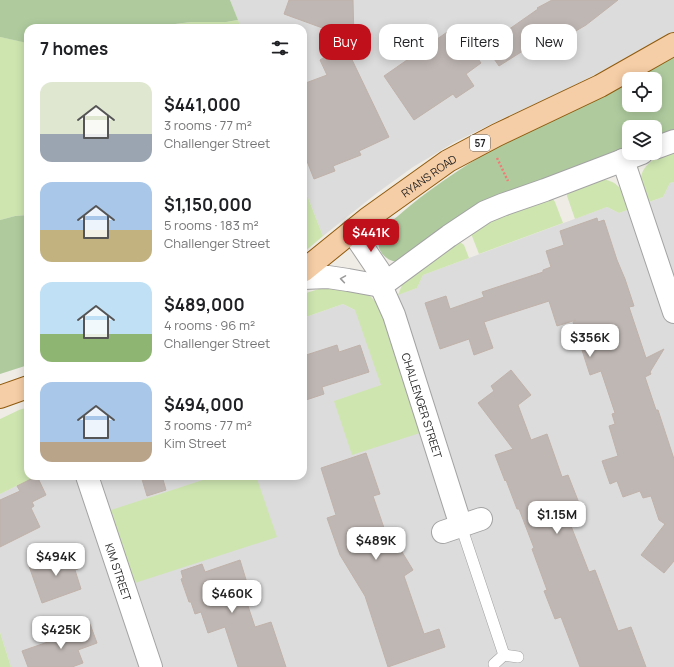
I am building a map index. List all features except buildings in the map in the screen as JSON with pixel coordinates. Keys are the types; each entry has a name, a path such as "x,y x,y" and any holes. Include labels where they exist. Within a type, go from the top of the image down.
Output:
{"main road":[{"name":"RYANS ROAD","path":"307,268 346,236 428,174 448,161 487,140 600,86 674,44"},
{"path":"0,397 24,388"}],"street":[{"path":"662,145 674,141"},
{"path":"307,278 328,277 381,286 485,212 623,160"},
{"path":"634,160 674,312"},
{"name":"CHALLENGER STREET","path":"346,236 379,271 381,286 394,315 461,526"},
{"name":"KIM STREET","path":"88,480 151,667"}],"lane":[{"name":"CHALLENGER STREET","path":"461,526 504,655"},
{"path":"494,664 504,655 518,657"}],"path":[{"path":"487,140 501,165 515,200"}],"shaded area":[{"path":"230,0 674,0 674,32 561,92 453,143 413,167 377,193 323,236 307,195 307,24 239,24"},
{"path":"674,182 674,667 11,667 0,632 0,494 29,480 307,480 307,317 343,304 355,310 417,288 423,275 607,207 619,213 663,197 670,183"}],"green space":[{"path":"0,0 230,0 238,20 226,22 191,22 175,24 24,24 24,42 0,37"},
{"path":"238,20 240,24 175,24 191,22 226,22"},
{"path":"0,37 24,42 24,215 0,220"},
{"path":"674,56 674,131 662,135 662,120 622,120 622,152 397,262 384,256 379,248 379,239 382,230 417,200 471,163 503,144 557,116 622,84 622,112 662,112 662,72 644,72"},
{"path":"674,149 674,182 670,183 663,197 646,203 641,185 643,172 646,166 654,160 662,160 662,155"},
{"path":"601,179 613,182 617,185 626,198 630,209 619,213 607,207 575,219 567,196 567,190"},
{"path":"307,195 323,236 307,250"},
{"path":"551,196 555,202 563,223 479,254 470,231 479,225"},
{"path":"24,215 24,366 0,374 0,220"},
{"path":"457,240 464,245 469,258 423,275 417,288 398,295 405,279"},
{"path":"331,286 362,291 370,296 380,306 423,432 352,455 334,401 381,385 355,310 343,304 307,317 307,293"},
{"path":"24,408 24,480 29,480 0,494 0,419"},
{"path":"203,480 257,480 277,537 135,583 111,510"},
{"path":"0,632 11,667 0,667"}]}
